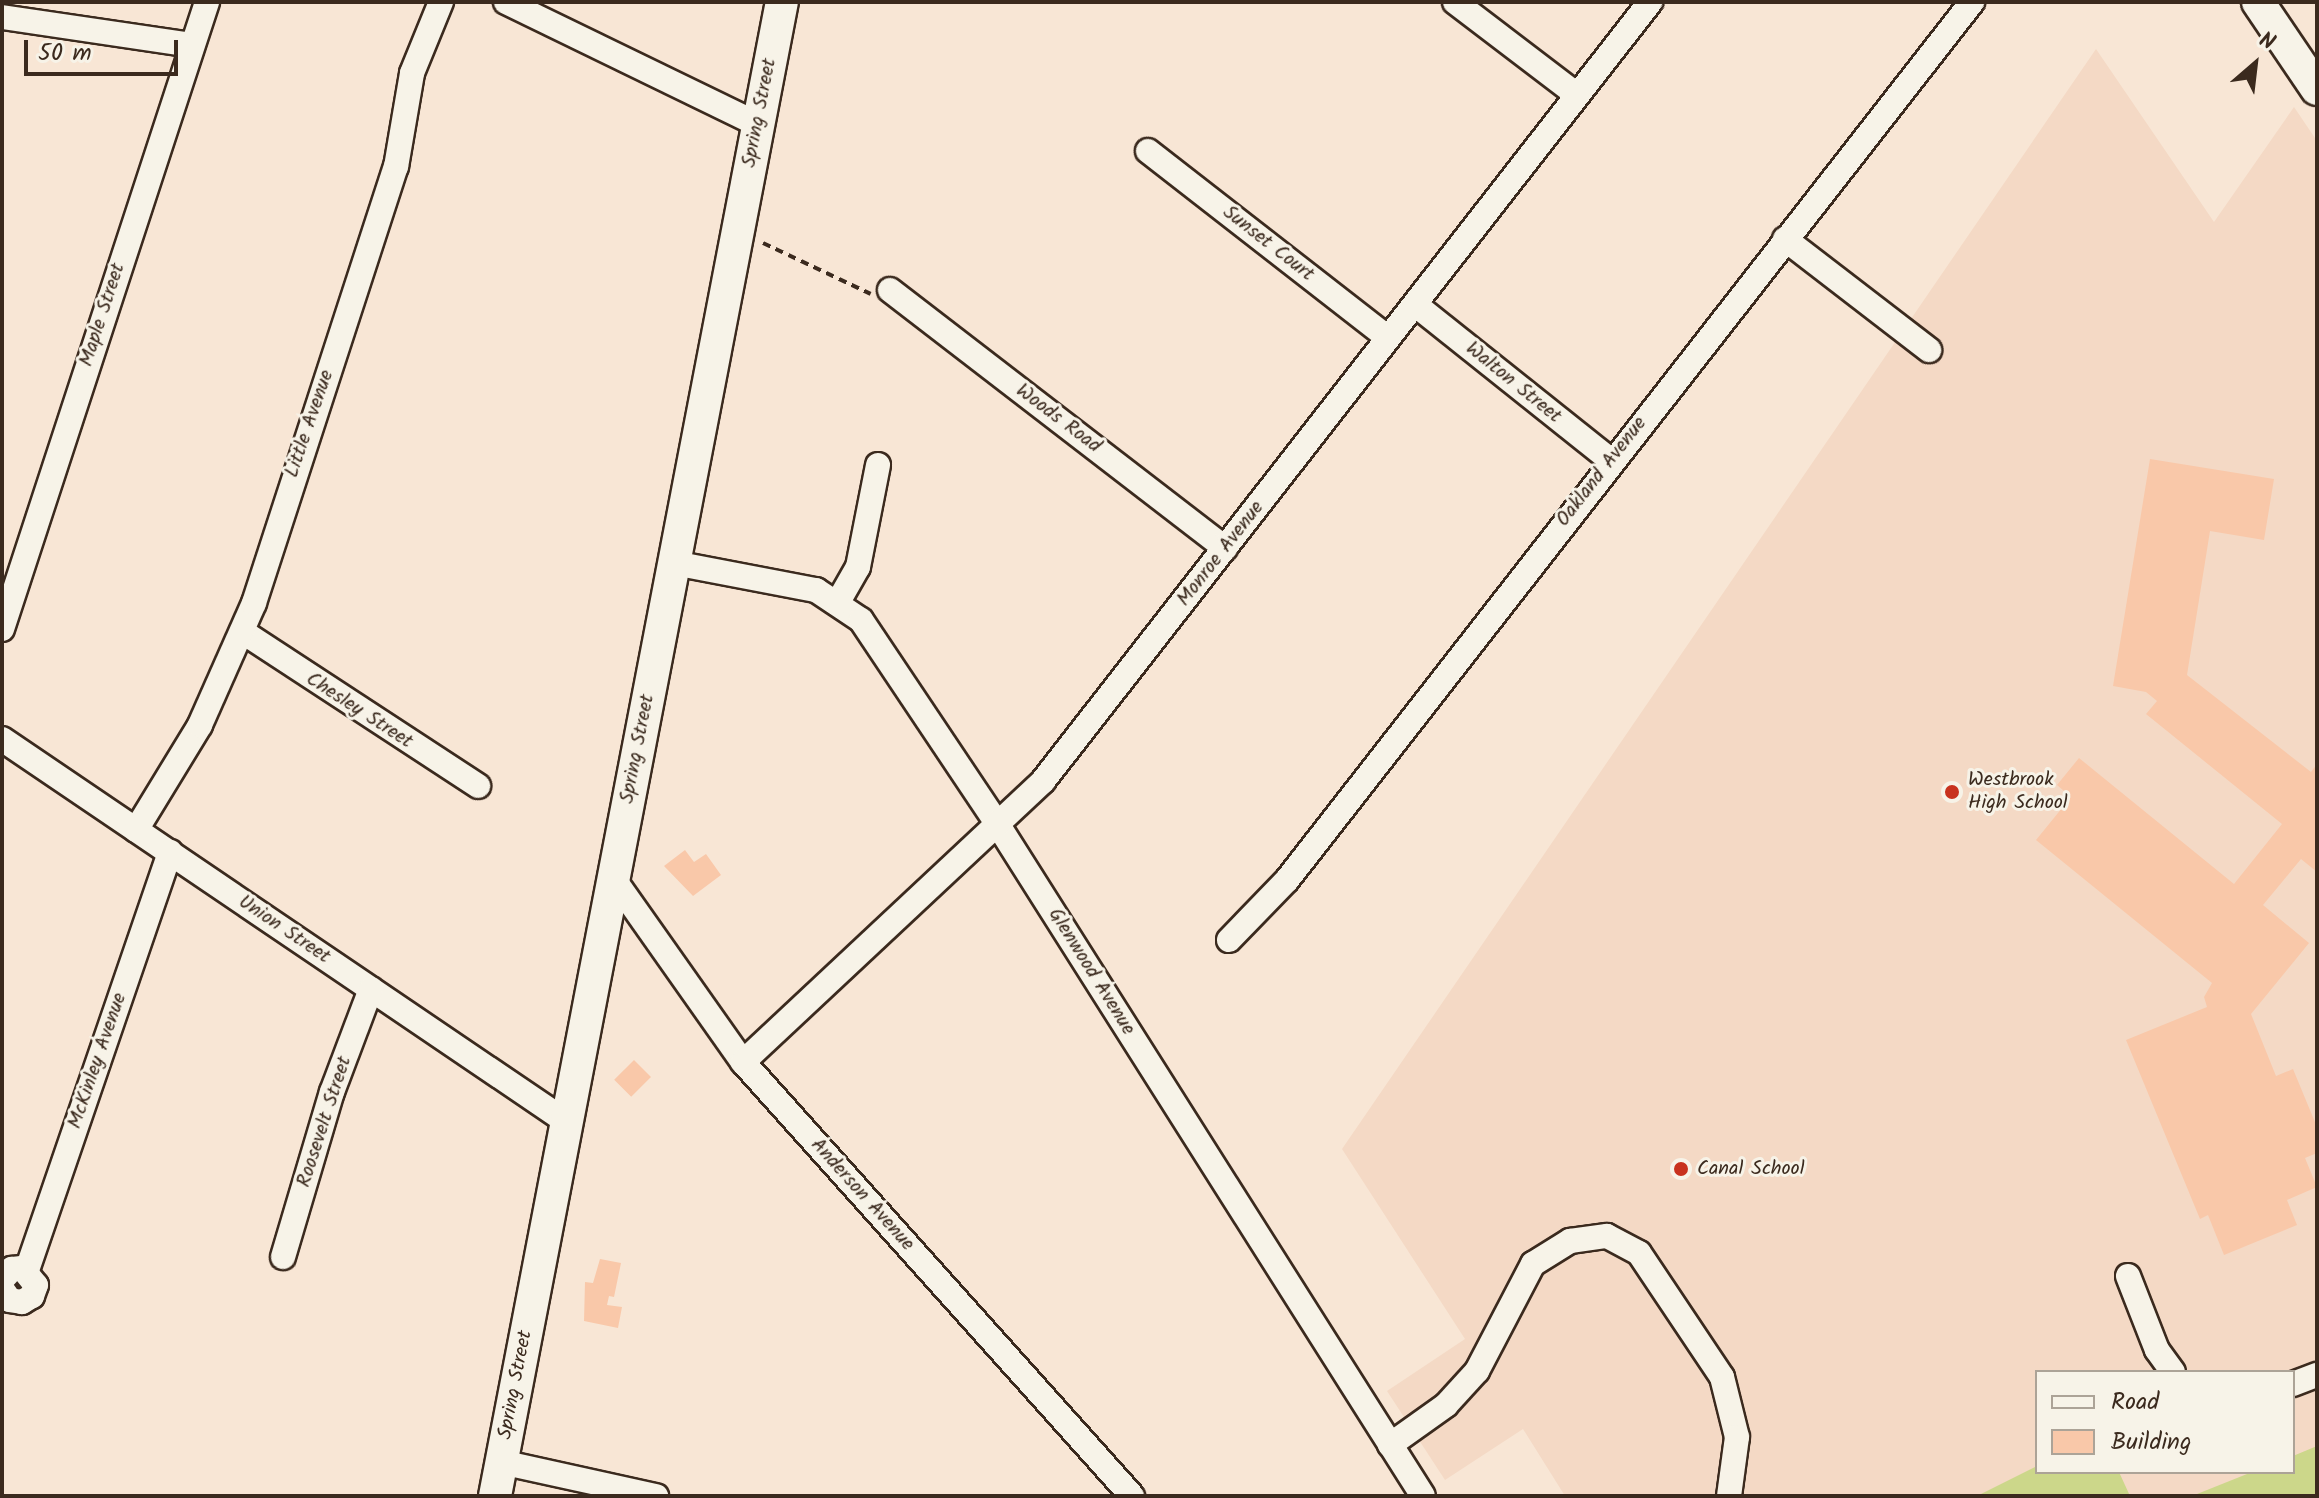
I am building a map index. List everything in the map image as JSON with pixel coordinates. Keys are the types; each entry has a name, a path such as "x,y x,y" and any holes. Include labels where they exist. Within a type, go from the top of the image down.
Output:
{"main road":[{"name":"Spring Street","path":"495,1496 782,2"},
{"path":"2258,2 2317,89"}],"street":[{"name":"Maple Street","path":"2,629 207,2"},
{"name":"Little Avenue","path":"136,830 200,725 243,632 396,167 412,73 441,2"},
{"path":"506,2 757,124"},
{"path":"1455,2 1577,95"},
{"name":"Monroe Avenue","path":"743,1062 777,1024 1043,781 1650,2"},
{"name":"Oakland Avenue","path":"1229,940 1287,880 1610,460 1972,2"},
{"path":"2,17 191,45"},
{"name":"Sunset Court","path":"1148,151 1388,338"},
{"path":"1785,239 1929,350"},
{"name":"Woods Road","path":"890,290 1225,548"},
{"name":"Walton Street","path":"1416,305 1610,460"},
{"path":"838,602 858,567 878,465"},
{"name":"Glenwood Avenue","path":"674,563 816,590 861,620 998,825 1423,1496"},
{"name":"Chesley Street","path":"243,632 478,786"},
{"name":"Union Street","path":"2,739 567,1122"},
{"name":"McKinley Avenue","path":"2,1289 10,1300 27,1300 36,1285 27,1270 170,852"},
{"name":"Anderson Avenue","path":"613,878 743,1062 1132,1496"},
{"name":"Roosevelt Street","path":"283,1257 332,1092 371,989"},
{"path":"1390,1445 1446,1405 1477,1371 1533,1264 1570,1241 1607,1236 1624,1242 1646,1262 1722,1377 1737,1437 1729,1496"},
{"path":"2,1280 12,1269 27,1270"},
{"path":"2128,1276 2157,1350 2172,1370"},
{"path":"2295,1383 2317,1375"},
{"path":"501,1462 656,1496"}],"path":[{"path":"757,240 880,298 890,290"}],"shaded area":[{"name":"Westbrook High School","path":"2096,49 2214,222 2294,107 2317,141 2317,1496 1565,1496 1523,1429 1445,1480 1387,1391 1465,1339 1342,1149"}],"green space":[{"path":"2317,1446 2317,1496 2192,1496 2247,1474 2295,1474 2295,1455"},
{"path":"2035,1467 2035,1474 2120,1474 2130,1496 1977,1496"}],"building":[{"path":"2150,459 2274,479 2264,540 2210,531 2187,675 2311,772 2317,764 2317,872 2301,859 2263,905 2309,943 2251,1014 2276,1076 2293,1069 2317,1127 2317,1153 2305,1158 2317,1187 2287,1200 2297,1225 2224,1255 2208,1215 2200,1219 2126,1040 2207,1007 2204,997 2212,983 2036,840 2071,797 2057,785 2079,758 2234,884 2282,824 2146,714 2157,701 2146,692 2113,686"},
{"path":"685,850 694,862 706,854 721,875 693,896 664,866"},
{"path":"634,1060 651,1077 631,1097 614,1080"},
{"path":"600,1259 621,1263 614,1297 609,1296 607,1305 622,1307 618,1328 584,1321 585,1282 593,1283"}],"place":[{"name":"Westbrook High School","path":"1952,792"},
{"name":"Canal School","path":"1681,1169"}]}
